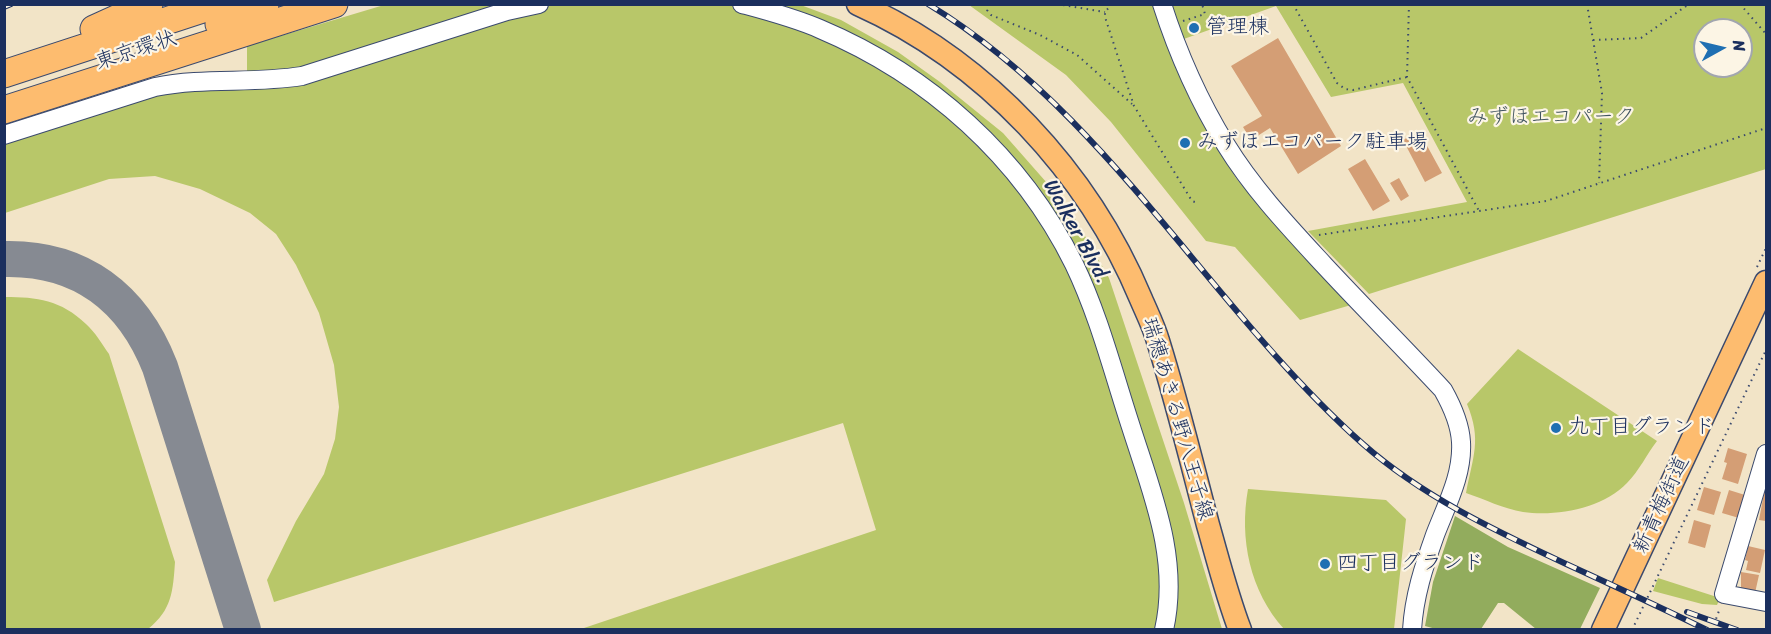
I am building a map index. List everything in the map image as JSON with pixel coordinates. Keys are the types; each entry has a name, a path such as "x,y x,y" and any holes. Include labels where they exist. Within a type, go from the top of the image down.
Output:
{"highway":[{"path":"4,59 98,28 149,4"},
{"name":"東京環状","path":"4,74 218,4"},
{"name":"東京環状","path":"4,93 212,27 265,4"},
{"path":"4,110 334,4"}],"main road":[{"name":"瑞穂あきる野八王子線","path":"858,4 880,14 928,45 965,70 997,96 1047,148 1076,182 1099,215 1130,271 1158,339 1220,569 1240,630"},
{"name":"新青梅街道","path":"1603,630 1767,282"},
{"name":"新青梅街道","path":"1616,630 1767,314"}],"street":[{"path":"4,135 154,87 197,80 276,80 302,76 507,11 539,4"},
{"name":"Walker Blvd.","path":"742,4 819,28 867,51 916,81 956,112 990,143 1023,183 1048,219 1074,264 1097,321 1162,523 1170,586 1164,630"},
{"path":"1162,4 1173,39 1199,96 1227,147 1245,173 1291,229 1443,390 1451,404 1460,434 1460,465 1418,586 1412,630"},
{"path":"1767,454 1724,594 1767,602"}],"path":[{"path":"988,4 987,10 992,15 1040,35 1077,55 1134,106"},
{"path":"1057,4 1105,12"},
{"path":"1112,4 1105,12 1105,17 1134,106 1192,201 1198,203"},
{"path":"1175,24 1205,14 1202,4"},
{"path":"1293,4 1337,83 1345,89 1353,90 1407,77"},
{"path":"1409,4 1407,77 1479,211"},
{"path":"1587,4 1602,93 1599,183"},
{"path":"1593,40 1641,38 1689,4"},
{"path":"1740,4 1767,34"},
{"path":"1313,236 1545,201 1767,128"},
{"path":"1632,630 1767,350"},
{"path":"1712,630 1724,594"}],"green space":[{"path":"798,4 841,20 898,52 940,82 1003,133 1069,208 1109,278 1184,503 1222,629 581,629 876,530 843,423 274,602 267,580 296,521 324,474 335,439 339,407 334,365 319,313 296,265 276,234 250,213 200,189 155,176 109,179 5,213 4,142 189,86 247,86 247,46 384,5"},
{"name":"みずほエコパーク","path":"969,5 1766,5 1766,169 1369,294 1308,231 1467,202 1403,83 1331,97 1276,6 1181,40 1162,29 1190,100 1236,178 1295,246 1351,305 1300,320 1235,247 1206,241 1111,122 1066,75"},
{"path":"5,297 38,299 58,305 77,316 89,327 109,354 175,562 167,607 148,629 5,629"},
{"name":"九丁目グランド","path":"1518,349 1657,441 1635,473 1617,492 1579,509 1550,513 1516,511 1466,493 1475,448 1472,417 1467,404"},
{"name":"四丁目グランド","path":"1248,489 1386,500 1406,519 1394,629 1284,629 1263,598 1250,564 1245,527"},
{"path":"1455,516 1508,547 1600,588 1580,629 1536,629 1504,603 1498,603 1481,629 1436,629 1425,626 1433,582"},
{"path":"1658,578 1720,598 1717,605 1702,604 1653,591"}],"building":[{"name":"管理棟","path":"1198,22 1201,30 1190,34 1187,26"},
{"path":"1278,38 1341,146 1298,174 1270,128 1251,140 1243,127 1262,116 1231,66"},
{"path":"1419,131 1442,173 1425,182 1403,140"},
{"path":"1365,159 1390,201 1373,211 1348,169"},
{"path":"1399,178 1409,196 1401,201 1390,183"},
{"path":"1728,448 1747,454 1738,484 1722,479 1727,463 1724,462"},
{"path":"1704,487 1721,492 1714,515 1697,510"},
{"path":"1766,488 1766,521 1759,520"},
{"path":"1729,490 1745,495 1739,518 1722,513"},
{"path":"1694,520 1711,525 1705,548 1688,543"},
{"path":"1748,546 1765,550 1760,573 1746,570 1748,561 1745,560"},
{"path":"1741,572 1759,575 1755,593 1741,590"}],"taxiway":[{"path":"4,259 32,260 57,265 101,286 119,302 149,342 160,367 243,630"}],"railway":[{"path":"4,7 11,4"},
{"path":"928,4 992,49 1051,100 1104,155 1307,390 1386,463 1434,496 1485,525 1707,630"},
{"path":"1687,612 1737,630"}],"place":[{"name":"管理棟","path":"1194,28"},
{"name":"みずほエコパーク駐車場","path":"1185,143"},
{"name":"九丁目グランド","path":"1556,428"},
{"name":"四丁目グランド","path":"1325,564"}]}
